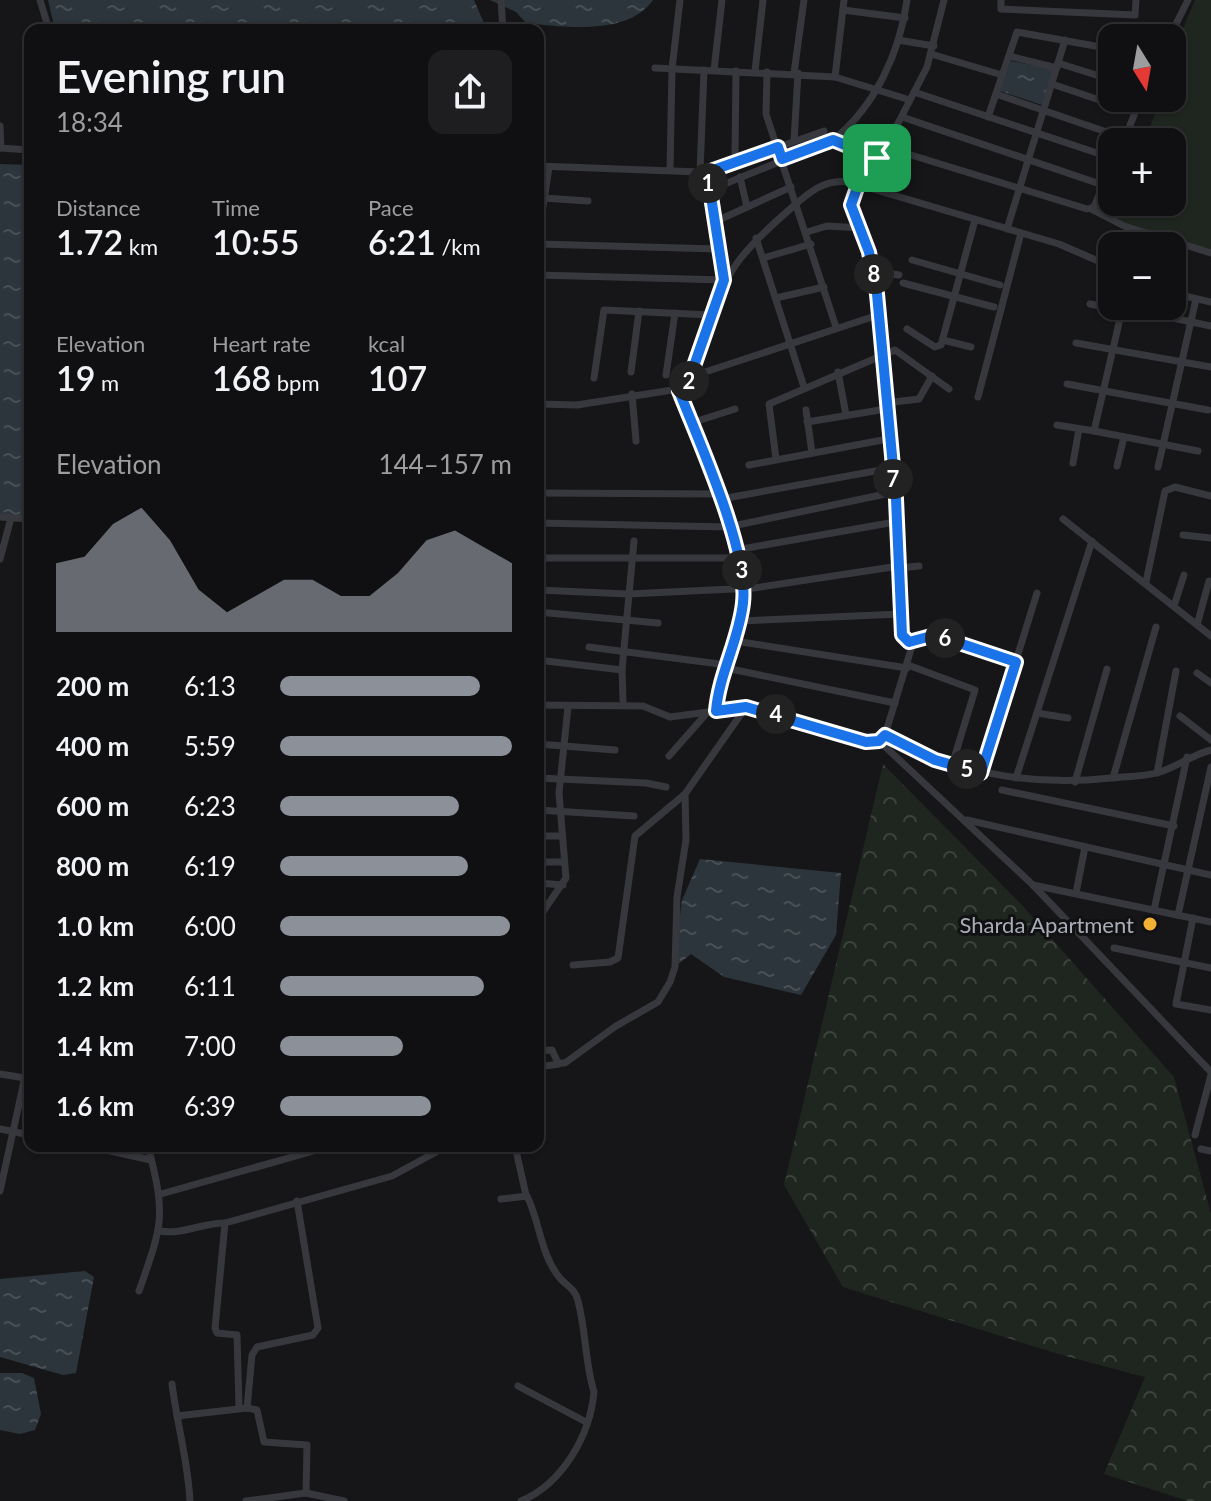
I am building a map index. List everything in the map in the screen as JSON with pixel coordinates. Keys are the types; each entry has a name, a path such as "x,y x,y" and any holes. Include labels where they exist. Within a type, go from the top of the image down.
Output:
{"street":[{"path":"40,0 47,24"},
{"path":"501,0 503,24"},
{"path":"670,170 672,69 680,0"},
{"path":"714,70 722,0"},
{"path":"755,71 763,0"},
{"path":"794,141 796,73 804,0"},
{"path":"835,77 844,0"},
{"path":"710,190 833,140 860,114 877,88 898,40 907,0"},
{"path":"882,738 912,651 902,635 895,492 873,271 851,205 858,185 885,147 912,96 932,50 944,0"},
{"path":"1001,0 1001,9 1135,15 1136,0"},
{"path":"1176,24 1188,0"},
{"path":"843,10 905,18"},
{"path":"988,117 1017,32 1098,46"},
{"path":"898,40 1002,75"},
{"path":"1007,229 1065,40"},
{"path":"1009,56 1098,76"},
{"path":"655,68 835,77 988,117 1098,153"},
{"path":"704,70 701,173 710,190 712,223 724,280"},
{"path":"736,71 735,153 740,161"},
{"path":"767,72 764,105 836,327"},
{"path":"1052,84 1098,100"},
{"path":"996,94 1098,130"},
{"path":"1129,128 1135,112"},
{"path":"902,117 1098,183"},
{"path":"0,126 0,148 24,150"},
{"path":"544,167 701,173 824,131"},
{"path":"833,140 877,158"},
{"path":"885,147 1091,209 1124,226 1211,253"},
{"path":"544,186 549,167"},
{"path":"740,177 747,207"},
{"path":"544,404 577,405 685,388 724,280 756,238 825,184 840,181 858,185 1072,248 1098,260"},
{"path":"712,223 791,187"},
{"path":"544,193 588,201"},
{"path":"1091,209 1098,195"},
{"path":"907,329 935,347 943,340 975,220"},
{"path":"807,232 827,226 861,228"},
{"path":"978,397 1021,233"},
{"path":"756,238 804,387"},
{"path":"544,242 717,249"},
{"path":"763,258 811,244"},
{"path":"912,260 1000,285"},
{"path":"873,271 994,307"},
{"path":"544,275 724,280"},
{"path":"776,298 824,287"},
{"path":"1186,296 1211,302"},
{"path":"1158,467 1196,299"},
{"path":"1090,304 1098,306"},
{"path":"594,378 604,310 710,315"},
{"path":"631,372 639,311"},
{"path":"666,375 675,313"},
{"path":"690,377 878,315"},
{"path":"1094,431 1119,320"},
{"path":"1184,320 1211,326"},
{"path":"943,340 971,347"},
{"path":"1076,343 1211,367"},
{"path":"776,459 769,404 838,372 895,350 949,389"},
{"path":"838,372 846,415"},
{"path":"807,422 919,399 932,376"},
{"path":"1067,384 1208,410"},
{"path":"679,391 720,496 738,554 744,588 740,621 716,711"},
{"path":"632,394 636,441"},
{"path":"691,423 735,409"},
{"path":"806,410 812,453"},
{"path":"1057,425 1198,451"},
{"path":"1073,463 1079,429"},
{"path":"1117,466 1124,437"},
{"path":"749,465 888,439"},
{"path":"544,493 720,496 892,468"},
{"path":"1146,582 1165,491 1175,487 1211,496"},
{"path":"544,523 728,527 895,492"},
{"path":"0,517 24,519"},
{"path":"0,559 11,518"},
{"path":"1063,519 1211,636"},
{"path":"544,558 738,554 895,522"},
{"path":"1183,535 1211,538"},
{"path":"623,701 625,621 634,541"},
{"path":"1016,778 1092,541"},
{"path":"544,590 628,594 744,588 919,566"},
{"path":"1174,606 1184,575"},
{"path":"1197,625 1209,581"},
{"path":"981,773 1037,593"},
{"path":"544,613 658,623"},
{"path":"740,621 901,614"},
{"path":"1113,778 1156,627"},
{"path":"909,642 935,635 1016,662"},
{"path":"735,641 907,666 975,690 952,765"},
{"path":"589,647 726,666 895,703"},
{"path":"544,661 622,670"},
{"path":"1075,782 1107,669"},
{"path":"1157,773 1176,671"},
{"path":"1197,673 1211,683"},
{"path":"544,705 643,706 670,717 746,707 866,742 882,738 981,773 1041,782 1075,782 1157,773 1187,757 1211,750"},
{"path":"544,911 563,885 566,873 559,811 562,746 568,707"},
{"path":"573,965 610,962 618,958 635,836 685,794 746,707"},
{"path":"1037,713 1068,718"},
{"path":"669,756 706,714"},
{"path":"1180,716 1211,740"},
{"path":"882,738 1033,885 1210,1071 1195,1135"},
{"path":"544,744 615,750"},
{"path":"1154,910 1187,757"},
{"path":"1178,915 1211,767"},
{"path":"544,778 646,783 666,787"},
{"path":"1039,795 1041,782"},
{"path":"1002,790 1039,795 1174,826"},
{"path":"544,1066 562,1064 616,1026 658,1002 670,982 675,967 677,897 686,840 685,794"},
{"path":"544,810 634,816"},
{"path":"967,820 1211,875"},
{"path":"544,836 560,836"},
{"path":"1076,893 1085,847"},
{"path":"544,862 563,862"},
{"path":"544,883 563,885"},
{"path":"1033,885 1211,922"},
{"path":"1193,918 1176,1004 1211,1010"},
{"path":"1114,948 1211,968"},
{"path":"544,1051 552,1050 562,1064"},
{"path":"0,1074 24,1083"},
{"path":"0,1191 24,1091"},
{"path":"0,1129 24,1134"},
{"path":"1201,1149 1211,1151"},
{"path":"115,1152 151,1160"},
{"path":"139,1291 160,1231 161,1194 149,1152"},
{"path":"161,1194 310,1152"},
{"path":"160,1231 178,1232 202,1223 225,1223 392,1176 436,1152"},
{"path":"516,1152 541,1241 559,1277 575,1291 578,1300 587,1345 587,1378 594,1392 586,1422 559,1474 549,1486 521,1501"},
{"path":"501,1199 526,1195"},
{"path":"243,1408 252,1355 257,1347 313,1335 318,1328 297,1201"},
{"path":"225,1223 215,1328 217,1333 237,1335 243,1408"},
{"path":"172,1384 188,1462 190,1501"},
{"path":"518,1386 586,1422"},
{"path":"177,1416 243,1408 260,1414 264,1442 307,1445 306,1493"},
{"path":"246,1501 306,1493 344,1501"}],"green space":[{"path":"1195,0 1211,0 1211,250 1186,242 1186,232 1154,232 1113,219 1114,216 1186,216 1186,128 1150,128 1155,112 1186,112 1185,24"},
{"path":"883,764 1021,904 1174,1077 1211,1214 1211,1501 1188,1501 1104,1474 1145,1377 1062,1355 843,1287 784,1185"}],"water":[{"path":"48,0 474,0 484,24 54,24"},
{"path":"490,0 653,0 628,19 594,26 526,23 516,12"},
{"path":"1011,61 1054,69 1042,105 1000,91"},
{"path":"0,164 24,165 24,516 0,514"},
{"path":"700,859 841,873 836,935 801,995 724,977 691,954 677,965 674,962 682,900"},
{"path":"85,1271 94,1277 76,1373 63,1375 0,1357 0,1279"},
{"path":"0,1373 22,1373 34,1378 41,1414 35,1430 20,1434 0,1430"}],"place":[{"name":"Sharda Apartment","path":"1150,924"}],"route":[{"path":"833,140 877,158 858,185 851,205 864,234 877,294 886,419 896,499 902,635 909,642 918,637 935,635 1016,662 981,773 935,760 885,735 879,741 866,742 746,707 716,711 717,697 740,621 744,588 739,558 721,499 679,391 688,383 724,280 712,223 710,190 702,174 778,147 782,159 833,140"}]}
